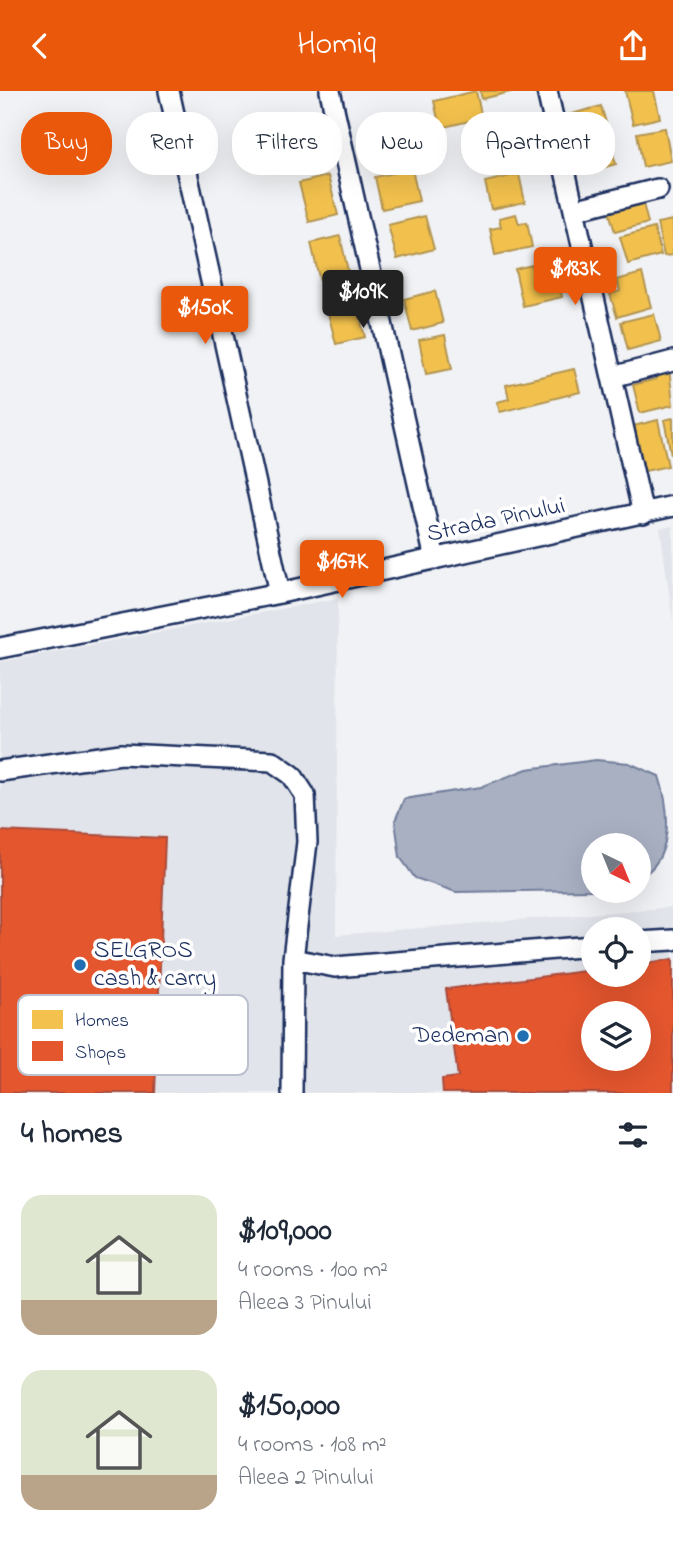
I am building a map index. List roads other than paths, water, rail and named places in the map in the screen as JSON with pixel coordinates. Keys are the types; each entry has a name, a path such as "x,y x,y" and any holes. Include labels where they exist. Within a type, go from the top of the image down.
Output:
{"street":[{"path":"169,91 280,593"},
{"path":"330,91 435,559"},
{"path":"553,92 574,210 643,514"},
{"path":"574,210 658,189"},
{"path":"612,377 673,361"},
{"name":"Strada Pinului","path":"0,649 280,593 673,506"},
{"path":"0,771 121,754 272,761 292,775 305,795 307,842 293,959 292,1093"},
{"path":"651,941 673,940"},
{"path":"293,959 335,967 581,947"}],"water":[{"path":"596,760 629,763 659,776 667,820 663,848 658,860 651,869 651,833 581,833 581,890 456,892 415,878 400,857 395,821 404,799 481,787 527,769"}],"place":[{"name":"SELGROS cash & carry","path":"80,965"},
{"name":"Dedeman","path":"523,1036"}]}
